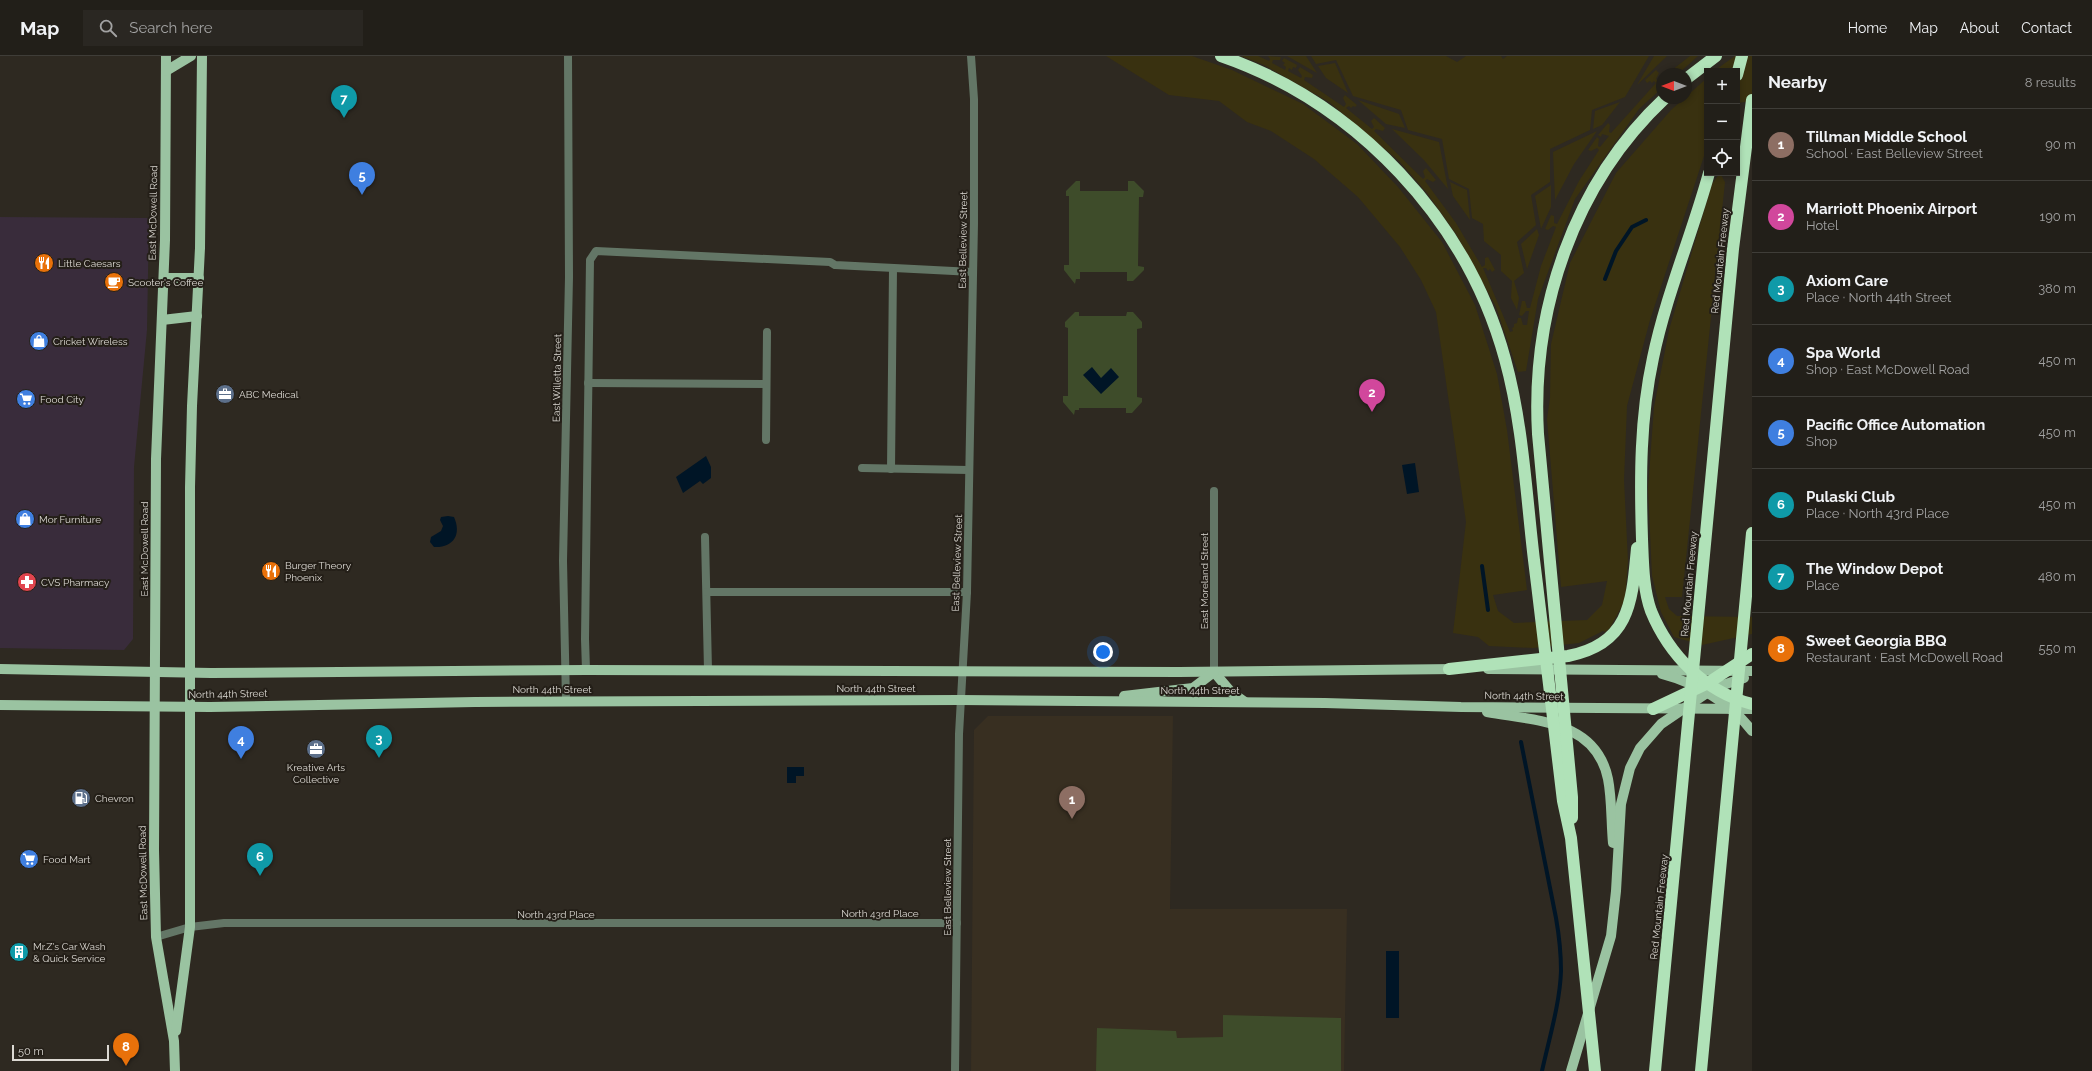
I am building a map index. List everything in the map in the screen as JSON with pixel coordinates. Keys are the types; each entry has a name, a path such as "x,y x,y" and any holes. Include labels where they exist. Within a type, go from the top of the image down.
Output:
{"highway":[{"path":"1221,56 1251,67 1285,84 1323,107 1356,132 1387,160 1413,188 1453,243 1485,303 1508,370 1518,424 1563,800 1571,838 1595,1071"},
{"path":"1692,74 1716,56"},
{"path":"1739,68 1742,56"},
{"name":"Red Mountain Freeway","path":"1655,1071 1733,249 1752,101"},
{"path":"1571,838 1572,797 1536,413 1539,351 1546,314 1561,262 1589,198 1615,156 1659,104"},
{"path":"1708,176 1670,295 1647,386 1641,437 1641,495 1645,582 1651,609 1662,633 1676,654 1707,688 1752,704"},
{"path":"1449,669 1568,656 1587,651 1608,639 1620,626 1631,603 1641,495"},
{"path":"1701,1071 1752,534"},
{"path":"1653,709 1707,688 1728,670 1752,654"}],"main road":[{"name":"East McDowell Road","path":"166,56 164,278 156,458 154,850 156,937 174,1041 175,1071"},
{"path":"166,72 191,56"},
{"name":"East McDowell Road","path":"174,1041 190,927 190,455 199,278 202,56"},
{"path":"164,278 199,278"},
{"path":"162,320 197,316"},
{"name":"North 44th Street","path":"0,669 189,672 565,670 1214,672 1449,669 1752,671"},
{"path":"1650,670 1707,688 1752,731"},
{"path":"1077,701 1193,688 1214,672 1231,692 1245,702"},
{"path":"1571,1071 1611,936 1616,891 1621,804 1630,768 1640,748 1655,730 1707,688 1752,676"},
{"name":"North 44th Street","path":"0,705 189,707 566,701 960,700 1245,702 1461,707 1752,709"},
{"path":"1461,707 1560,726 1574,732 1594,747 1603,761 1609,787 1616,891"}],"street":[{"name":"East Willetta Street","path":"566,701 563,561 569,277 568,56"},
{"name":"East Belleview Street","path":"955,1071 960,700 967,592 973,272 974,99 971,56"},
{"path":"586,670 585,639 590,260 596,250 830,262 835,265 893,269 973,272"},
{"path":"891,469 893,269"},
{"path":"766,440 767,332"},
{"path":"588,383 766,384"},
{"path":"862,468 969,470"},
{"name":"East Moreland Street","path":"1214,491 1214,672"},
{"path":"705,537 708,670"},
{"path":"707,592 967,592"},
{"name":"North 43rd Place","path":"156,937 190,927 224,923 957,923"}],"shaded area":[{"path":"0,217 149,218 147,330 134,467 133,639 124,650 0,648"},
{"path":"988,716 1173,716 1170,909 1347,909 1344,1071 971,1071 974,730"}],"green space":[{"path":"1076,181 1080,181 1080,191 1128,191 1128,181 1134,181 1144,191 1143,197 1139,197 1138,266 1144,267 1144,270 1133,281 1127,281 1127,272 1080,272 1080,279 1076,279 1075,284 1064,270 1064,265 1069,265 1069,196 1066,196 1066,191"},
{"path":"1075,312 1079,312 1079,316 1126,316 1127,312 1133,312 1142,322 1142,328 1137,329 1137,397 1142,398 1142,402 1132,413 1126,413 1126,408 1079,408 1079,410 1075,410 1074,415 1063,402 1063,396 1068,396 1068,328 1065,327 1065,322"},
{"path":"1223,1015 1341,1018 1341,1071 1096,1071 1097,1028 1176,1031 1177,1038 1223,1037"}],"sand":[{"path":"1106,56 1192,56 1232,70 1303,104 1357,144 1398,187 1442,242 1475,305 1497,374 1507,430 1527,590 1493,595 1498,611 1514,623 1587,620 1602,605 1607,581 1561,587 1547,419 1550,398 1551,344 1570,263 1616,173 1671,110 1678,104 1692,104 1692,91 1704,81 1704,156 1650,320 1627,406 1624,480 1628,561 1625,600 1610,628 1605,632 1603,631 1579,643 1533,648 1489,646 1478,637 1453,633 1466,522 1436,312 1421,280 1400,247 1358,197 1314,159 1271,131 1247,122 1219,101 1169,95"},
{"path":"1241,56 1258,56 1269,61 1270,59 1268,56 1281,57 1280,60 1273,60 1272,63 1285,70 1286,67 1283,65 1285,63 1282,61 1284,58 1297,65 1296,68 1293,67 1292,70 1289,68 1288,71 1301,78 1302,76 1298,70 1300,67 1313,75 1312,78 1305,77 1304,80 1344,107 1346,104 1343,98 1345,95 1357,105 1355,107 1353,106 1351,108 1349,106 1346,108 1372,129 1374,127 1371,121 1374,118 1385,128 1383,131 1376,129 1374,131 1423,179 1425,177 1423,171 1426,168 1436,180 1433,182 1427,179 1425,181 1456,223 1482,267 1485,265 1485,258 1488,257 1495,270 1492,272 1490,269 1488,271 1486,268 1483,268 1510,332 1513,331 1512,328 1514,327 1514,324 1517,323 1518,318 1521,318 1523,325 1527,325 1529,311 1526,311 1522,316 1519,315 1522,301 1525,301 1527,308 1530,308 1541,266 1556,227 1553,226 1548,230 1545,229 1551,215 1554,216 1554,223 1557,224 1579,181 1599,150 1597,148 1591,151 1588,150 1597,137 1599,139 1598,146 1600,147 1609,136 1602,134 1601,137 1598,135 1608,123 1610,125 1609,132 1611,133 1656,83 1656,93 1639,109 1575,199 1538,299 1526,371 1518,372 1496,307 1456,234 1427,193 1399,161 1329,102 1264,65"},
{"path":"1287,56 1306,56 1317,73"},
{"path":"1311,56 1446,56 1457,62 1466,56 1501,56 1503,59 1507,56 1649,56 1625,97 1592,110 1590,130 1550,149 1550,182 1531,195 1536,225 1517,242 1524,273 1514,281 1519,298 1517,310 1511,298 1512,281 1501,271 1501,255 1484,241 1483,224 1472,218 1469,189 1449,179 1442,139 1408,130 1401,110 1353,96 1336,60 1316,64"},
{"path":"1654,56 1667,56 1637,85"},
{"path":"1690,56 1698,56 1685,68 1675,68"},
{"path":"1735,56 1752,56 1752,101 1740,103 1740,68 1718,68"},
{"path":"1335,63 1348,93 1326,78 1318,66"},
{"path":"1656,70 1656,83 1654,81 1652,83 1650,81 1647,83 1645,80"},
{"path":"1358,100 1399,114 1405,128 1386,124"},
{"path":"1620,102 1602,125 1593,129 1595,111"},
{"path":"1392,129 1439,142 1448,189 1424,160"},
{"path":"1597,131 1574,164 1555,200 1553,152"},
{"path":"1718,176 1722,176 1725,182 1682,597 1665,597 1669,609 1677,616 1752,617 1752,634 1702,645 1674,637 1661,612 1652,576 1648,488 1654,407 1669,330 1712,184"},
{"path":"1450,182 1467,190 1470,220 1453,196"},
{"path":"1551,185 1551,207 1541,229 1535,196"},
{"path":"1537,229 1539,235 1527,269 1521,244"}],"water":[{"path":"1092,367 1101,378 1111,368 1119,377 1101,394 1083,375"},
{"path":"706,456 711,467 711,478 703,484 700,481 683,493 676,477"},
{"path":"1415,463 1419,492 1407,494 1402,465"},
{"path":"441,517 454,517 457,529 456,535 451,543 441,547 434,547 430,542 431,537 441,531 443,526 440,520"},
{"path":"787,767 804,767 804,776 796,776 796,783 787,783"},
{"path":"1386,951 1399,951 1399,1018 1386,1018"}],"waterway":[{"path":"1605,279 1616,251 1632,227 1646,220"},
{"path":"1482,566 1488,610"},
{"path":"1521,742 1556,918 1561,958 1559,996 1542,1071"}],"place":[{"name":"The Window Depot","path":"344,118"},
{"name":"Pacific Office Automation","path":"362,195"},
{"name":"Little Caesars","path":"44,263"},
{"name":"Scooter's Coffee","path":"114,282"},
{"name":"Cricket Wireless","path":"39,341"},
{"name":"ABC Medical","path":"225,394"},
{"name":"Food City","path":"26,399"},
{"name":"Marriott Phoenix Airport","path":"1372,412"},
{"name":"Mor Furniture","path":"25,519"},
{"name":"Burger Theory Phoenix","path":"271,571"},
{"name":"CVS Pharmacy","path":"27,582"},
{"name":"Kreative Arts Collective","path":"316,749"},
{"name":"Axiom Care","path":"379,758"},
{"name":"Spa World","path":"241,759"},
{"name":"Chevron","path":"81,798"},
{"name":"Tillman Middle School","path":"1072,819"},
{"name":"Food Mart","path":"29,859"},
{"name":"Pulaski Club","path":"260,876"},
{"name":"Mr.Z's Car Wash & Quick Service","path":"19,952"},
{"name":"Sweet Georgia BBQ","path":"126,1066"}]}
